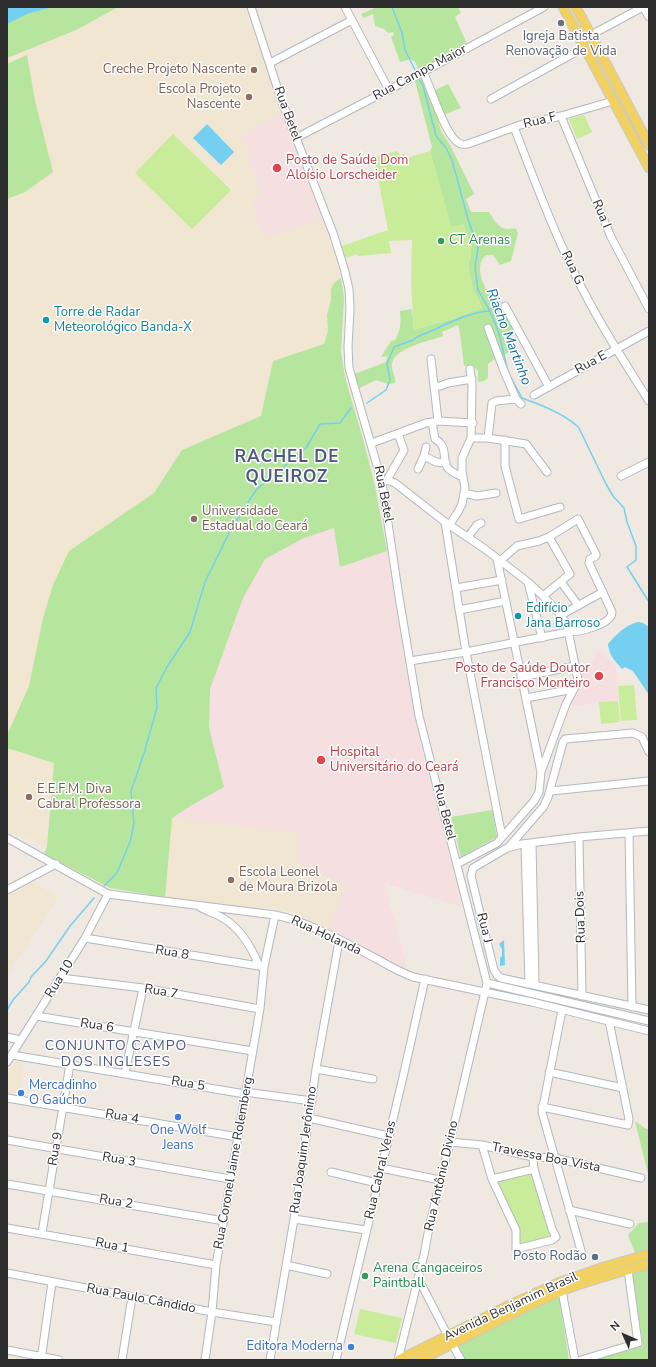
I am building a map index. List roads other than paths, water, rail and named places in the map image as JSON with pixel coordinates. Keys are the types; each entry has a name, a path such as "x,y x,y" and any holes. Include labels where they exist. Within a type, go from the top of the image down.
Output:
{"main road":[{"path":"563,7 649,168"},
{"path":"576,7 649,145"},
{"name":"Avenida Benjamim Brasil","path":"399,1360 450,1340 488,1321 533,1294 586,1278 649,1254"},
{"name":"Avenida Benjamim Brasil","path":"488,1321 562,1291 586,1278 628,1270 649,1264"},
{"name":"Avenida Benjamim Brasil","path":"420,1360 450,1340"}],"street":[{"name":"Rua Betel","path":"251,7 296,138 333,233 344,268 349,289 349,368 385,482 419,716 487,983"},
{"path":"345,7 389,90"},
{"name":"Rua Campo Maior","path":"296,138 544,7"},
{"path":"591,35 643,7 649,17"},
{"path":"270,63 352,20"},
{"path":"491,99 585,47"},
{"name":"Rua F","path":"423,72 446,130 460,144 468,144 514,127 614,101"},
{"name":"Rua I","path":"561,116 611,237 649,309"},
{"name":"Rua G","path":"514,127 570,265 616,349 649,401"},
{"path":"505,306 549,387"},
{"path":"488,328 504,371 519,402 495,401 492,406 488,438"},
{"name":"Rua E","path":"534,395 649,331"},
{"path":"431,359 434,386 434,436 435,439 442,445 448,469 463,477"},
{"path":"470,369 472,379 472,438 462,458 465,486 460,508 448,523 466,652 502,837"},
{"path":"434,386 472,379"},
{"path":"372,443 435,421 472,423"},
{"path":"398,434 404,450 385,482 395,484 528,582 561,615 567,624 578,680 566,704 541,772"},
{"path":"472,438 488,438 526,444 547,472"},
{"path":"505,440 505,466 519,519 560,507"},
{"path":"418,469 426,447"},
{"path":"424,456 438,463 446,463"},
{"path":"621,476 649,462"},
{"path":"464,493 480,496 496,493"},
{"path":"410,661 466,652 568,632 580,632 589,629 612,616 612,612 589,563 590,559 596,556 596,554 578,519 549,537 517,546 499,560"},
{"path":"468,537 477,525 481,523"},
{"path":"543,596 570,574 549,537"},
{"path":"457,864 497,843 536,798 540,786 541,772 514,643 499,560"},
{"path":"456,588 502,580"},
{"path":"528,582 542,638"},
{"path":"561,582 578,605"},
{"path":"561,615 603,592"},
{"path":"459,610 506,601"},
{"path":"521,677 575,666"},
{"path":"526,698 574,688"},
{"path":"508,848 520,832 544,806 551,791 565,739 633,733 642,736 649,752"},
{"path":"551,791 649,781"},
{"path":"520,832 526,844 532,984 649,1010"},
{"path":"508,848 579,837 649,832"},
{"path":"629,833 632,1007"},
{"name":"Rua Dois","path":"579,837 582,996"},
{"name":"Rua Holanda","path":"7,838 108,894 275,914 297,920 339,940 398,972 413,977 484,992 649,1031"},
{"name":"Rua J","path":"508,848 473,868 471,876 494,970 501,978 532,984"},
{"path":"7,890 56,864"},
{"name":"Rua 10","path":"7,1062 61,978 85,938 108,894"},
{"path":"196,905 228,922 248,943 262,966"},
{"name":"Rua Coronel Jaime Rolemberg","path":"205,1360 212,1312 216,1265 260,1009 262,966 275,914"},
{"name":"Rua 8","path":"85,938 262,966"},
{"name":"Rua Joaquim Jerônimo","path":"270,1360 294,1219 316,1069 339,940"},
{"name":"Rua 7","path":"61,978 143,988 260,1009"},
{"name":"Rua Cabral Veras","path":"336,1360 403,1077 424,979"},
{"path":"484,992 487,983 649,1022"},
{"path":"125,1073 143,988"},
{"name":"Rua Antônio Divino","path":"399,1360 484,992"},
{"path":"562,1010 542,1112 582,1254"},
{"name":"Rua 6","path":"36,1016 253,1051"},
{"path":"542,1107 628,1125 629,1119 609,1022"},
{"path":"7,1037 20,1040"},
{"name":"Rua 5","path":"12,1055 245,1093 312,1100"},
{"name":"Rua 9","path":"42,1233 70,1064"},
{"path":"316,1069 373,1079"},
{"path":"549,1072 623,1088"},
{"name":"Rua 4","path":"7,1098 238,1137"},
{"path":"309,1118 388,1136"},
{"name":"Rua 3","path":"7,1140 230,1179"},
{"name":"Travessa Boa Vista","path":"450,1142 482,1145 533,1157 555,1158 641,1178"},
{"path":"482,1145 492,1179 496,1184 516,1230 516,1249 556,1238 534,1168 533,1157"},
{"path":"381,1168 440,1180"},
{"path":"492,1179 534,1168"},
{"path":"331,1172 377,1183"},
{"name":"Rua 2","path":"7,1184 224,1221"},
{"path":"569,1210 630,1224"},
{"path":"294,1219 366,1230"},
{"name":"Rua 1","path":"7,1228 216,1265"},
{"path":"286,1266 327,1274"},
{"path":"581,1360 638,1343 628,1270"},
{"name":"Rua Paulo Cândido","path":"7,1273 212,1312 276,1322"},
{"path":"418,1278 461,1360"},
{"path":"41,1358 52,1282"},
{"path":"562,1291 575,1360"},
{"path":"122,1360 132,1297"},
{"path":"7,1350 41,1358 59,1360"}],"water":[{"path":"7,7 52,7 27,14 7,24"},
{"path":"207,124 234,152 221,165 193,138"},
{"path":"638,622 649,627 649,695 633,671 625,667 622,669 617,663 611,655 608,644 618,633 633,623"},
{"path":"504,940 505,965 500,966 502,949 499,944"}],"waterway":[{"name":"Riacho Martinho","path":"392,7 402,33 405,50 416,72"},
{"name":"Riacho Martinho","path":"419,79 423,86 436,136 446,148 452,160 468,219 478,248 475,267 478,290 490,311 499,333 508,372 522,398 560,414 579,428 606,484 613,496 624,508 627,522 636,546 636,560 627,567 649,602"},
{"path":"367,403 386,390 390,380 387,364 394,347 463,317 490,311"},
{"path":"104,886 117,873 130,842 134,824 131,791 157,708 156,688 167,667 190,632 205,582 230,531 256,490 306,448 320,424 340,423 351,408"},
{"path":"7,1010 13,1000 29,982 31,977 46,961 70,926 94,898"}],"place":[{"name":"Igreja Batista Renovação de Vida","path":"561,23"},
{"name":"Creche Projeto Nascente","path":"254,70"},
{"name":"Escola Projeto Nascente","path":"249,97"},
{"name":"Posto de Saúde Dom Aloísio Lorscheider","path":"277,168"},
{"name":"CT Arenas","path":"441,241"},
{"name":"Torre de Radar Meteorológico Banda-X","path":"46,320"},
{"name":"Universidade Estadual do Ceará","path":"194,519"},
{"name":"Edifício Jana Barroso","path":"518,616"},
{"name":"Posto de Saúde Doutor Francisco Monteiro","path":"599,676"},
{"name":"Hospital Universitário do Ceará","path":"321,760"},
{"name":"E.E.F.M. Diva Cabral Professora","path":"29,797"},
{"name":"Escola Leonel de Moura Brizola","path":"231,880"},
{"name":"Mercadinho O Gaúcho","path":"21,1093"},
{"name":"One Wolf Jeans","path":"178,1117"},
{"name":"Posto Rodão","path":"595,1257"},
{"name":"Arena Cangaceiros Paintball","path":"365,1276"},
{"name":"Editora Moderna","path":"351,1347"}],"district":[{"name":"RACHEL DE QUEIROZ","path":"287,468"},
{"name":"CONJUNTO CAMPO DOS INGLESES","path":"116,1056"}]}
